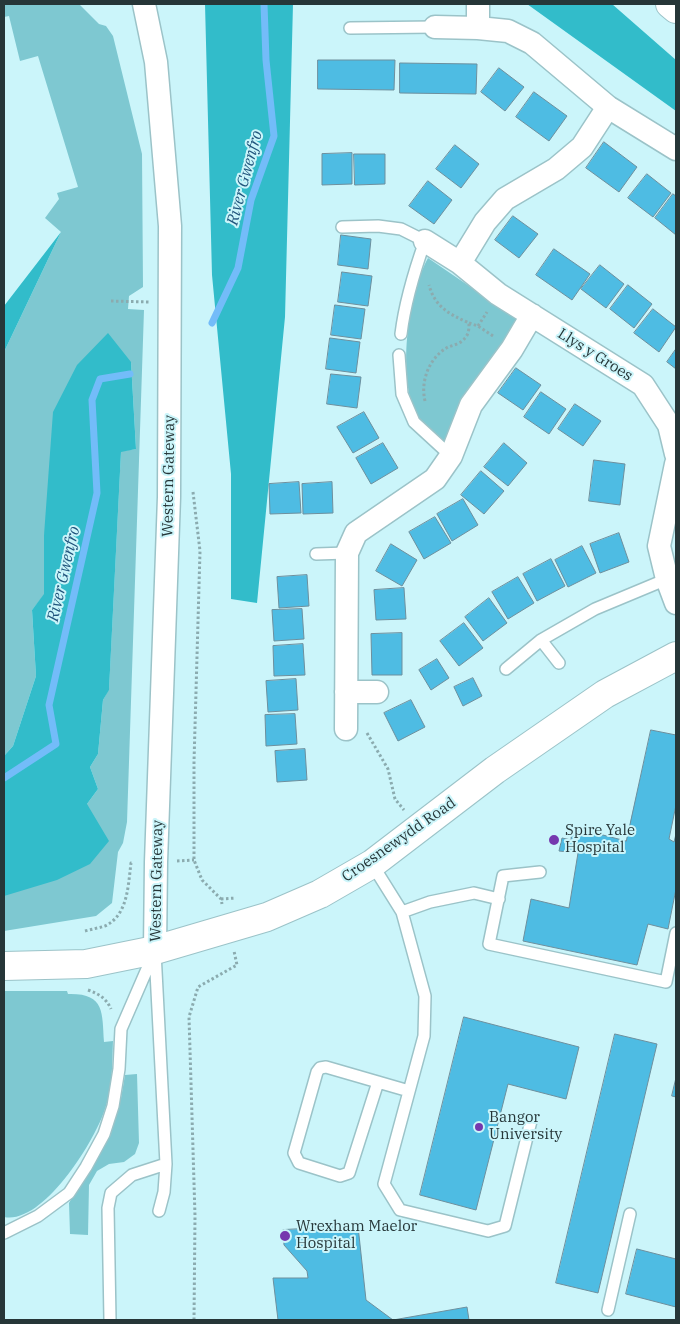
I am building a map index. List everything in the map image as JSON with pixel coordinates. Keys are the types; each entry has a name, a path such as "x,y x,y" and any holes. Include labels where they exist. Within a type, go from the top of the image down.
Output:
{"main road":[{"path":"670,4 676,8"},
{"name":"Croesnewydd Road","path":"4,966 86,964 155,950 267,916 320,894 372,864 495,770 605,694 676,656"}],"street":[{"name":"Western Gateway","path":"144,4 156,62 170,226 170,497 156,862 155,950"},
{"path":"478,4 478,28"},
{"path":"434,27 508,31 532,43 608,107 676,149"},
{"path":"460,263 485,222 505,199 556,169 582,147 608,107"},
{"name":"Llys y Groes","path":"431,245 460,263 498,294 643,385 673,424 676,454"},
{"path":"346,710 347,553 356,533 435,479 451,456 471,405 512,349 532,315"},
{"path":"676,464 659,546 666,579 676,603"},
{"path":"346,710 377,692"}],"lane":[{"path":"350,28 434,27"},
{"name":"Llys y Groes","path":"342,227 378,226 401,229 431,245"},
{"path":"401,334 405,304 415,268 431,245"},
{"path":"399,355 402,394 414,422 451,456"},
{"path":"316,554 347,553"},
{"path":"506,669 541,640 595,609 666,579"},
{"path":"541,640 559,662"},
{"path":"372,864 402,912 425,996 424,1036 384,1184 400,1210 488,1231 505,1226 530,1121"},
{"path":"540,872 503,876 489,944 666,982 676,933"},
{"path":"402,912 430,902 474,894 499,899"},
{"path":"155,950 166,1164 164,1192 159,1211"},
{"path":"4,1233 38,1216 69,1193 104,1134 113,1106 119,1069 121,1029 155,950"},
{"path":"378,1082 349,1173 340,1176 299,1163 294,1153 317,1072 320,1068 326,1068 378,1082 409,1091"},
{"path":"110,1320 108,1208 111,1193 132,1175 166,1164"},
{"path":"608,1310 630,1214"}],"path":[{"path":"431,245 428,282 432,296 448,314 478,326"},
{"path":"111,301 170,303"},
{"path":"427,406 424,398 424,383 428,368 440,353 465,339 469,331 468,323"},
{"path":"346,710 364,729 374,744 388,769 395,798 406,812"},
{"path":"85,931 104,926 111,922 122,910 126,898 131,864"},
{"path":"194,1320 194,1216 189,1017 198,987 237,965"},
{"path":"87,990 98,994 106,1000 111,1008 112,1015"}],"shaded area":[{"path":"4,4 79,4 99,24 106,26 113,36 142,154 143,287 129,296 128,309 144,310 127,822 123,843 118,852 112,903 96,916 4,931 4,896 87,804 98,789 90,767 98,754 103,700 109,689 121,451 136,449 131,362 44,535 44,595 32,610 36,676 13,746 4,756 4,352 61,232 45,218 59,199 57,193 78,187 38,56 20,61 9,16 4,17"},
{"path":"205,4 293,4 285,317 257,603 231,599 231,474 212,275"},
{"path":"527,4 612,4 676,60 676,111"},
{"path":"61,232 4,352 4,306"},
{"path":"428,258 497,305 519,316 447,448 418,418 411,402 407,382 407,337 410,314 421,273"},
{"path":"108,333 131,362 136,449 121,452 109,690 103,700 98,754 90,767 98,789 87,804 109,841 90,864 57,880 4,896 4,756 13,746 36,676 32,610 44,594 44,535 53,412 77,365"},
{"path":"4,991 67,991 68,994 89,997 99,1006 103,1022 104,1042 113,1041 112,1075 108,1101 99,1123 79,1159 50,1195 35,1208 19,1216 4,1217"},
{"path":"137,1074 139,1143 135,1154 124,1162 109,1164 97,1171 89,1185 88,1235 70,1234 69,1203 110,1133 121,1098 125,1075"}],"building":[{"path":"318,60 395,60 394,90 318,89"},
{"path":"400,63 477,64 476,94 400,93"},
{"path":"499,68 524,87 505,111 481,92"},
{"path":"534,92 567,116 549,141 516,117"},
{"path":"604,142 637,167 619,192 586,168"},
{"path":"455,145 479,164 461,188 436,169"},
{"path":"352,153 352,184 322,185 322,154"},
{"path":"354,154 385,154 385,184 355,185"},
{"path":"647,174 671,193 653,217 628,198"},
{"path":"428,181 452,200 434,224 409,206"},
{"path":"673,194 676,196 676,235 655,218"},
{"path":"513,216 538,234 519,258 495,240"},
{"path":"341,235 371,239 368,269 338,265"},
{"path":"554,249 590,274 572,300 536,275"},
{"path":"600,265 624,284 606,308 581,289"},
{"path":"342,272 372,276 368,306 338,302"},
{"path":"628,285 652,304 634,328 610,309"},
{"path":"335,305 365,309 361,339 331,335"},
{"path":"653,309 676,327 659,352 634,333"},
{"path":"330,338 360,342 356,373 326,369"},
{"path":"676,349 676,369 667,362"},
{"path":"516,368 541,385 523,410 498,393"},
{"path":"331,374 361,377 357,408 327,404"},
{"path":"541,392 566,409 549,434 524,417"},
{"path":"575,404 601,421 583,446 558,429"},
{"path":"364,412 379,438 353,453 337,427"},
{"path":"383,443 398,468 371,484 356,458"},
{"path":"504,443 527,463 508,486 484,467"},
{"path":"594,460 625,464 620,505 589,501"},
{"path":"481,471 504,491 484,514 461,495"},
{"path":"299,482 301,513 270,514 269,484"},
{"path":"332,482 333,513 303,514 302,484"},
{"path":"463,499 478,525 452,541 437,514"},
{"path":"435,517 451,543 424,559 409,532"},
{"path":"619,533 629,562 600,573 590,544"},
{"path":"391,544 417,560 402,586 376,571"},
{"path":"582,546 596,573 568,587 555,560"},
{"path":"551,559 565,586 537,601 523,574"},
{"path":"307,575 309,606 279,608 277,577"},
{"path":"518,577 534,603 508,619 492,592"},
{"path":"404,588 406,619 376,620 374,590"},
{"path":"489,598 507,623 483,641 465,617"},
{"path":"302,609 304,639 274,641 272,610"},
{"path":"464,623 483,648 459,666 440,641"},
{"path":"402,633 402,675 372,675 371,634"},
{"path":"303,644 305,675 274,676 273,646"},
{"path":"437,659 449,678 431,690 419,670"},
{"path":"473,678 482,696 463,706 454,687"},
{"path":"296,679 298,710 268,712 266,681"},
{"path":"411,700 425,727 398,741 384,713"},
{"path":"295,714 297,744 266,746 265,715"},
{"path":"651,730 676,735 676,805 669,839 674,842 676,834 676,889 668,929 648,924 637,965 523,941 531,899 569,908 578,853 559,851 562,838 571,840 572,827 626,841"},
{"path":"305,749 307,780 277,782 275,751"},
{"path":"464,1017 579,1047 566,1099 508,1084 476,1210 420,1195"},
{"path":"615,1034 657,1044 598,1293 556,1283"},
{"path":"676,1078 676,1097 672,1096"},
{"path":"358,1226 366,1300 393,1320 278,1320 273,1278 308,1278 307,1271 284,1245 283,1230"},
{"path":"637,1249 676,1259 676,1307 626,1294"},
{"path":"467,1307 469,1320 393,1320"}],"waterway":[{"name":"River Gwenfro","path":"212,323 238,268 251,200 274,136 266,60 264,4"},
{"name":"River Gwenfro","path":"4,778 56,744 49,705 97,493 92,400 100,379 130,374"}],"place":[{"name":"Spire Yale Hospital","path":"554,840"},
{"name":"Bangor University","path":"479,1127"},
{"name":"Wrexham Maelor Hospital","path":"285,1236"}]}
